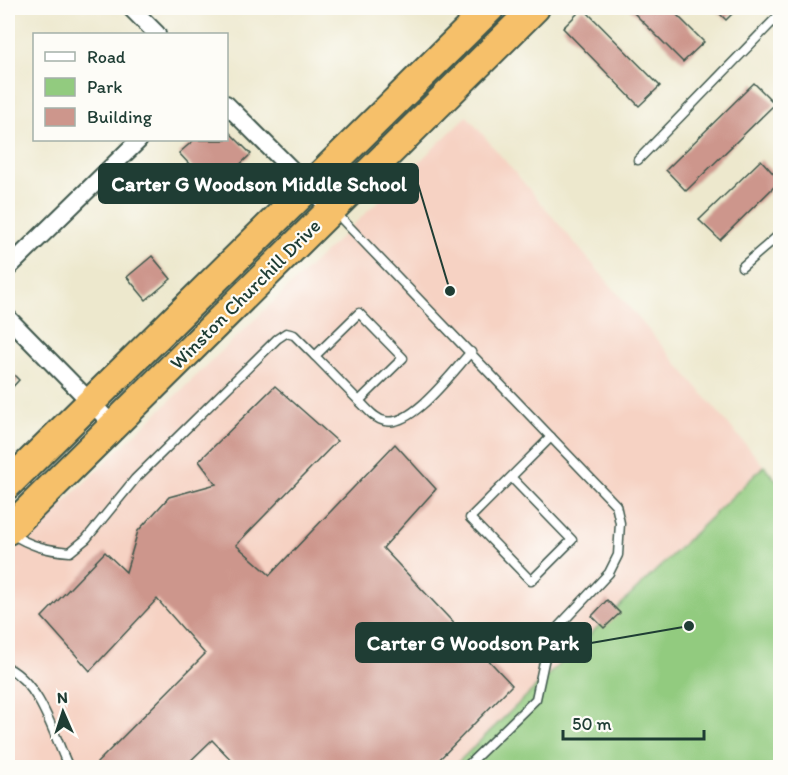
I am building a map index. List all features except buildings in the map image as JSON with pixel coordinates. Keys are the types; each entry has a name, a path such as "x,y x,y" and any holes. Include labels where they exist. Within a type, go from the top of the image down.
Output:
{"highway":[{"name":"Winston Churchill Drive","path":"8,484 490,8"},
{"name":"Winston Churchill Drive","path":"8,530 535,8"}],"street":[{"path":"131,8 156,33"},
{"path":"228,106 331,209"},
{"path":"8,268 138,141"},
{"path":"8,318 113,425"}],"lane":[{"path":"639,160 778,14"},
{"path":"331,209 616,505 620,523 618,555 609,573 558,627 547,648 536,699 465,768"},
{"path":"742,267 780,234"},
{"path":"315,356 359,313 403,358 359,401"},
{"path":"8,530 28,544 47,550 70,552 86,540 135,479 277,339 286,333 294,335 378,419 388,422 403,420 422,405 471,352"},
{"path":"511,477 572,540 531,581 470,518 511,477 551,437"},
{"path":"8,668 23,678 35,695 69,768"}],"shaded area":[{"path":"467,116 780,485 780,767 8,768 8,556"}],"green space":[{"path":"764,466 780,485 780,767 452,768"}],"place":[{"name":"Carter G Woodson Middle School","path":"450,291"},
{"name":"Carter G Woodson Park","path":"689,626"}]}
